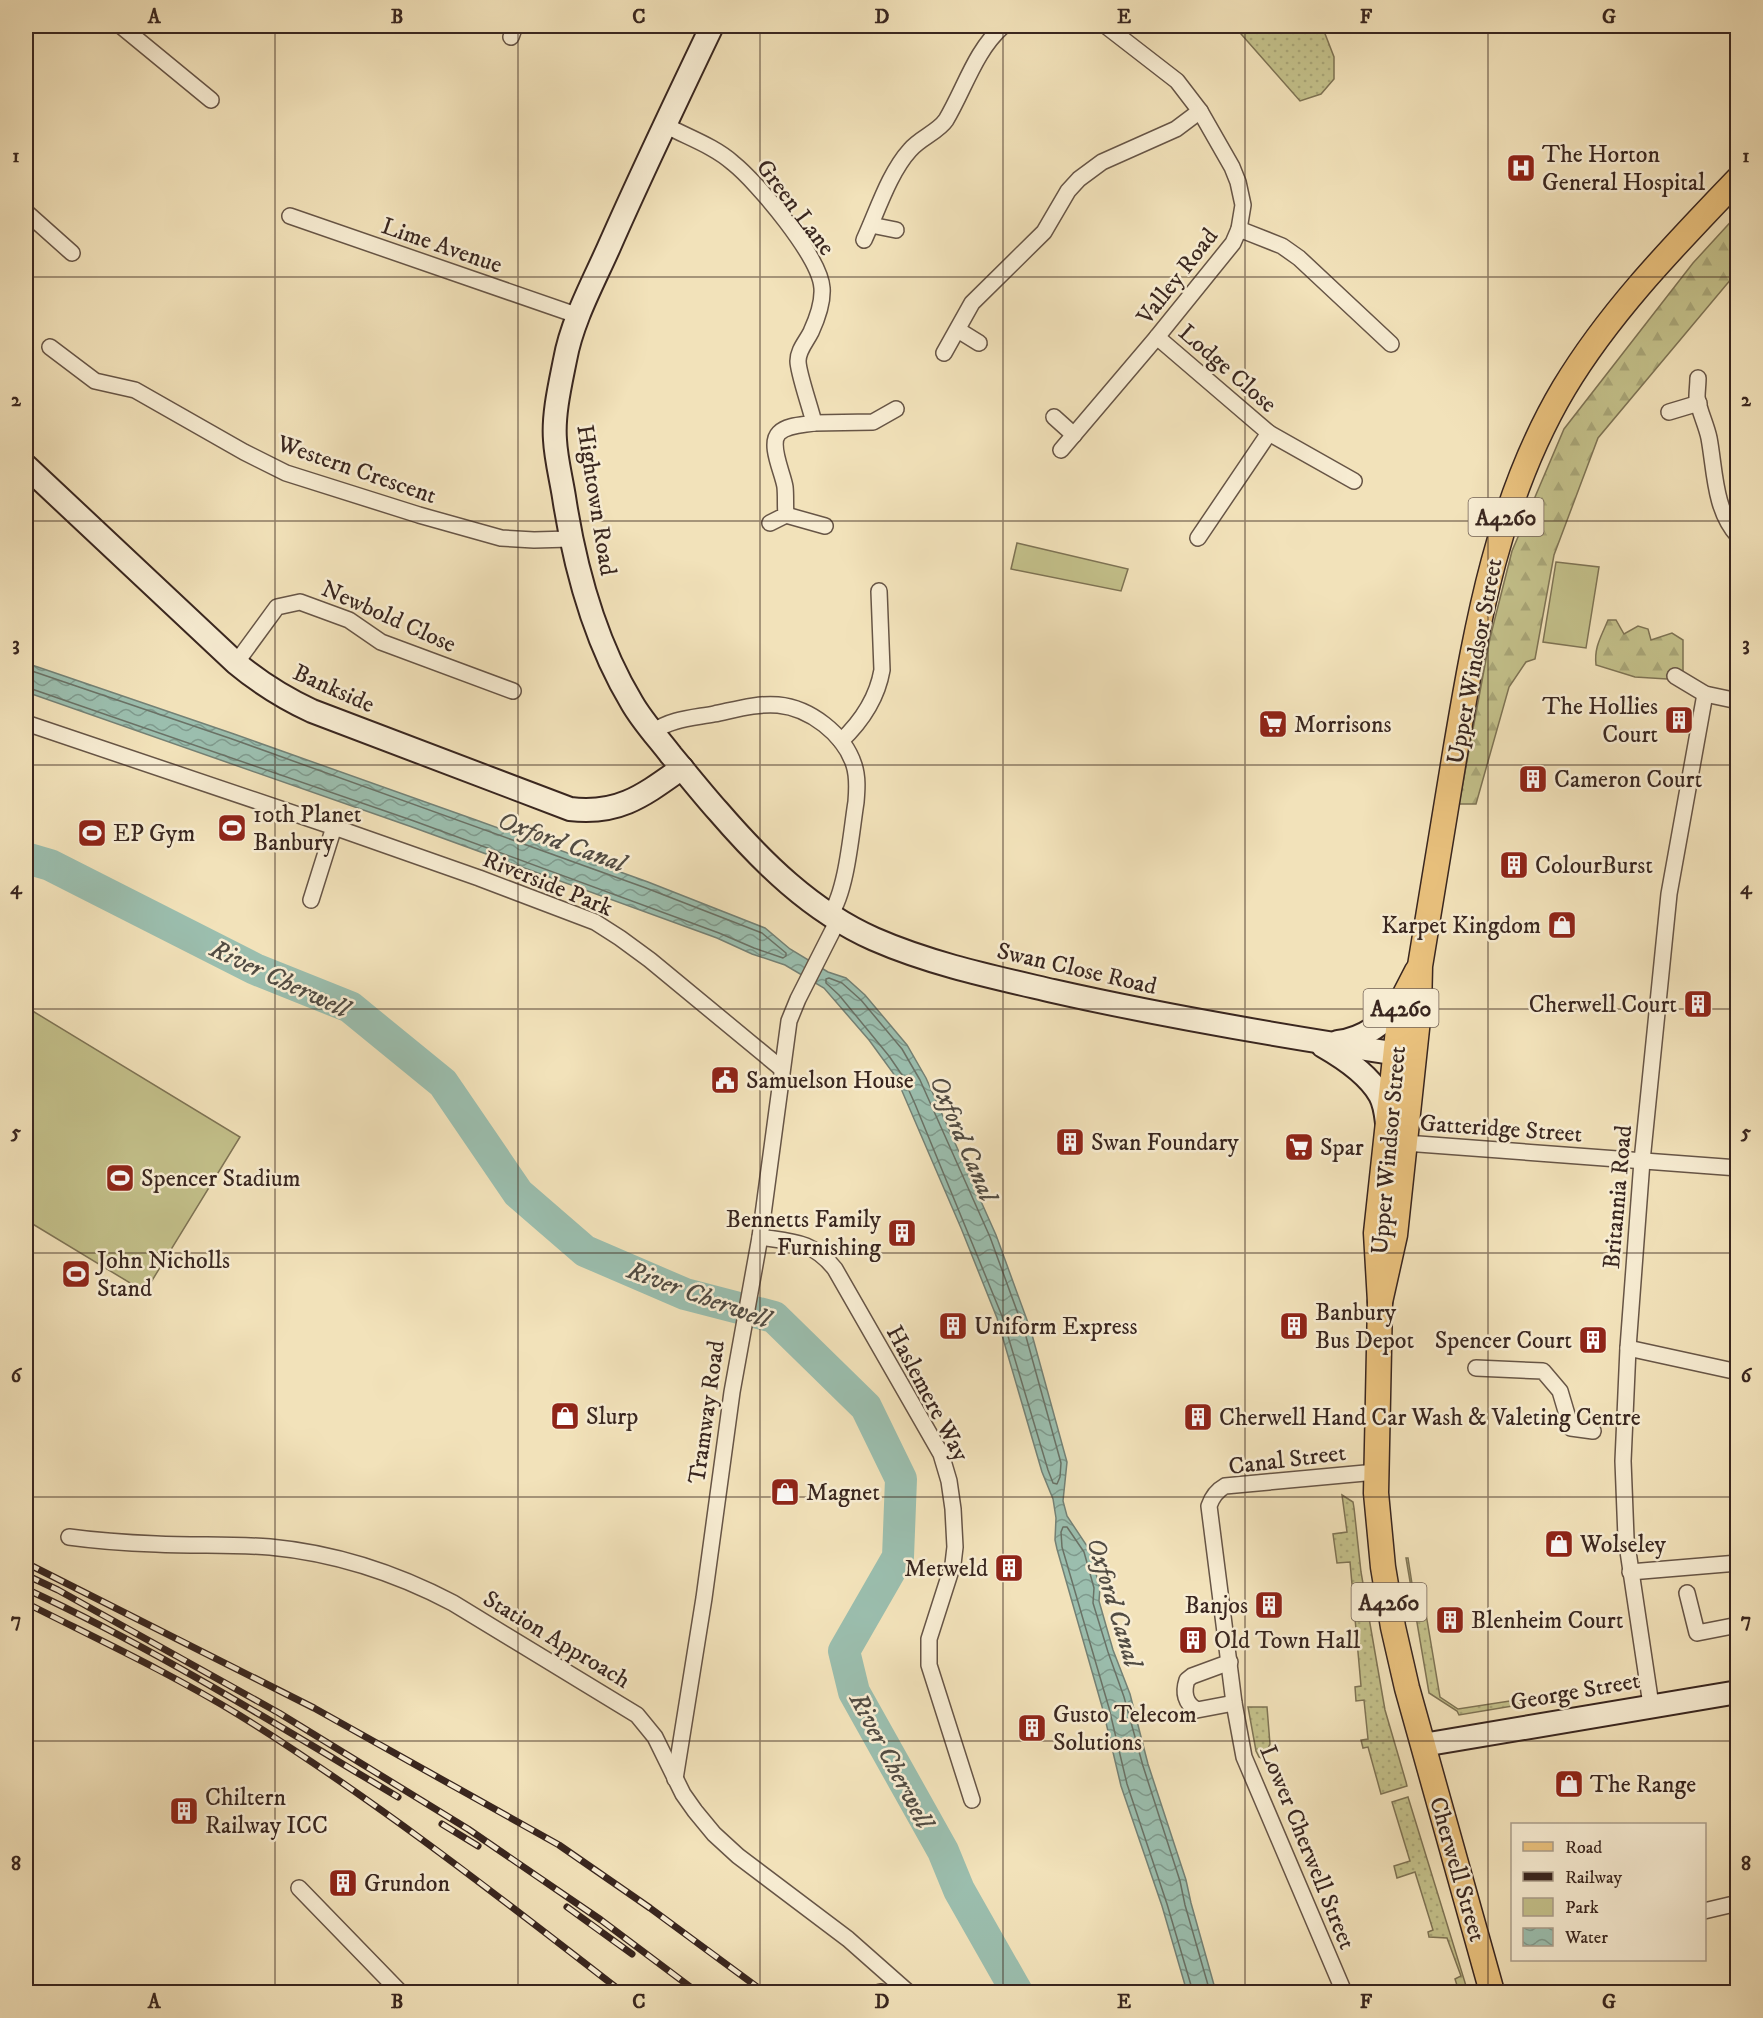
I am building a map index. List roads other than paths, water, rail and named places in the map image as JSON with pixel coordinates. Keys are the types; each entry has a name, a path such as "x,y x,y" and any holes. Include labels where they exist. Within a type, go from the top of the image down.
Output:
{"main road":[{"name":"Upper Windsor Street","path":"1376,1463 1380,1302 1376,1233 1388,1124 1419,1010 1420,966 1467,683 1493,561 1506,514 1541,430 1593,344 1661,260 1737,179"},
{"name":"Upper Windsor Street","path":"1380,1302 1395,1234 1405,1143 1405,1055 1401,1002 1420,966"},
{"name":"A4260","path":"1376,1463 1376,1492 1383,1567 1393,1627 1423,1745"},
{"name":"Cherwell Street","path":"1423,1745 1492,1992"}],"street":[{"path":"121,26 212,100"},
{"name":"Hightown Road","path":"711,26 579,316 566,354 555,438 570,539 579,577 605,653 633,706 682,768 749,846 800,893 834,917"},
{"path":"864,240 895,171 910,149 944,123 981,51 1003,26"},
{"name":"Valley Road","path":"1061,450 1157,338 1233,243 1239,230 1243,205 1232,167 1200,111 1177,81 1106,26"},
{"path":"944,353 972,303 1044,232 1068,191 1080,179 1102,162 1176,129 1200,111"},
{"name":"Green Lane","path":"665,125 732,162 773,206 820,275 821,301 811,331 800,351 798,363 814,423"},
{"path":"26,212 72,253"},
{"name":"Lime Avenue","path":"290,216 579,316"},
{"path":"871,225 896,230"},
{"path":"1239,230 1282,246 1291,252 1391,344"},
{"path":"958,330 979,343"},
{"name":"Lodge Close","path":"1157,338 1269,433 1354,481"},
{"name":"Western Crescent","path":"50,347 95,381 135,390 244,452 286,473 501,538 570,539"},
{"path":"1698,378 1697,396 1709,437 1713,469 1724,513 1737,536"},
{"path":"1669,412 1699,403"},
{"path":"786,515 785,486 774,446 776,436 780,431 814,423 873,422 896,409"},
{"path":"1054,417 1074,435"},
{"name":"Lodge Close","path":"1198,538 1269,433"},
{"name":"Bankside","path":"26,466 236,663 260,682 312,711 570,809 599,810 629,803 682,768"},
{"path":"770,523 786,515 825,526"},
{"path":"653,732 674,721 758,706 776,705 792,707 806,713 831,730 841,741 858,724 881,680 879,591"},
{"name":"Newbold Close","path":"236,663 277,607 300,602 349,620 381,642 513,691"},
{"path":"1675,676 1705,694 1737,701"},
{"name":"Britannia Road","path":"1652,1705 1626,1538 1623,1480 1628,1348 1642,1161 1669,894 1705,694"},
{"name":"Riverside Park","path":"26,723 334,827 595,922 650,960 782,1069"},
{"name":"Tramway Road","path":"675,1779 704,1598 741,1333 760,1238 789,1021 821,952 834,917 856,802 854,765 841,741"},
{"path":"310,900 334,827"},
{"name":"Swan Close Road","path":"834,917 871,938 899,949 986,975 1194,1021 1405,1055"},
{"name":"Swan Close Road","path":"1312,1040 1333,1043 1363,1035 1386,1020 1401,1002"},
{"name":"Swan Close Road","path":"1312,1040 1343,1059 1368,1080 1381,1096 1388,1124"},
{"name":"Gatteridge Street","path":"1405,1143 1737,1168"},
{"name":"Haslemere Way","path":"760,1238 802,1244 815,1249 825,1257 835,1269 941,1454 949,1481 955,1547 953,1564 929,1639 929,1665 972,1800"},
{"path":"1628,1348 1737,1372"},
{"path":"1476,1368 1543,1371 1560,1391 1571,1428 1593,1431"},
{"name":"Canal Street","path":"1213,1538 1209,1506 1212,1497 1225,1486 1376,1463"},
{"name":"Station Approach","path":"69,1538 158,1545 270,1547 341,1559 402,1578 453,1603 637,1715 655,1737 675,1779 694,1811 726,1846 848,1939 908,1992"},
{"name":"Lower Cherwell Street","path":"1213,1538 1234,1703 1244,1757 1344,1992"},
{"path":"1630,1572 1737,1563"},
{"path":"1687,1593 1697,1633 1737,1625"},
{"path":"1230,1662 1192,1676 1187,1680 1185,1695 1192,1707 1197,1710 1234,1703"},
{"name":"George Street","path":"1423,1745 1737,1692"},
{"path":"299,1888 400,1992"},
{"path":"1706,1911 1737,1903"}],"water":[{"path":"26,663 476,820 648,882 765,928 790,949 828,972 846,978 865,995 907,1045 926,1078 996,1235 1031,1331 1067,1462 1063,1501 1067,1516 1089,1549 1100,1588 1099,1601 1113,1650 1130,1694 1148,1764 1186,1880 1216,1992 1187,1992 1162,1906 1121,1786 1103,1710 1057,1549 1053,1499 1042,1472 997,1318 896,1077 869,1040 824,988 785,965 752,954 717,938 412,827 26,692"},
{"path":"969,1890 986,1926 1025,1992 1003,1992 997,1984 987,1954 950,1893"}],"waterway":[{"name":"River Cherwell","path":"26,858 50,865 255,969 350,1007 443,1083 518,1193 585,1251 685,1294 774,1317 866,1407 901,1479 898,1557 844,1651 854,1692 943,1851 959,1890 1017,1992"}],"railway":[{"path":"26,1563 314,1708 559,1845 650,1908 764,1992"},
{"path":"26,1575 58,1590 279,1713 468,1829 601,1920 697,1992"},
{"path":"26,1589 168,1662 398,1797"},
{"path":"26,1603 187,1685 289,1747 434,1849 622,1992"},
{"path":"442,1824 478,1846"},
{"path":"567,1907 632,1954"}],"place":[{"name":"The Horton General Hospital","path":"1521,168"},
{"name":"The Hollies Court","path":"1679,720"},
{"name":"Morrisons","path":"1273,724"},
{"name":"Cameron Court","path":"1533,779"},
{"name":"10th Planet Banbury","path":"232,828"},
{"name":"EP Gym","path":"92,833"},
{"name":"ColourBurst","path":"1514,865"},
{"name":"Karpet Kingdom","path":"1562,925"},
{"name":"Cherwell Court","path":"1698,1004"},
{"name":"Samuelson House","path":"725,1080"},
{"name":"Swan Foundary","path":"1070,1142"},
{"name":"Spar","path":"1299,1147"},
{"name":"Spencer Stadium","path":"120,1178"},
{"name":"Bennetts Family Furnishing","path":"902,1233"},
{"name":"John Nicholls Stand","path":"76,1274"},
{"name":"Uniform Express","path":"953,1326"},
{"name":"Banbury Bus Depot","path":"1294,1326"},
{"name":"Spencer Court","path":"1593,1340"},
{"name":"Slurp","path":"565,1416"},
{"name":"Cherwell Hand Car Wash & Valeting Centre","path":"1198,1417"},
{"name":"Magnet","path":"785,1492"},
{"name":"Wolseley","path":"1559,1544"},
{"name":"Metweld","path":"1009,1568"},
{"name":"Banjos","path":"1269,1605"},
{"name":"Blenheim Court","path":"1450,1620"},
{"name":"Old Town Hall","path":"1193,1640"},
{"name":"Gusto Telecom Solutions","path":"1032,1728"},
{"name":"The Range","path":"1569,1784"},
{"name":"Chiltern Railway ICC","path":"184,1811"},
{"name":"Grundon","path":"343,1883"}],"water label":[{"name":"Oxford Canal","path":"562,841"},
{"name":"Oxford Canal","path":"964,1138"},
{"name":"Oxford Canal","path":"1115,1602"}]}
